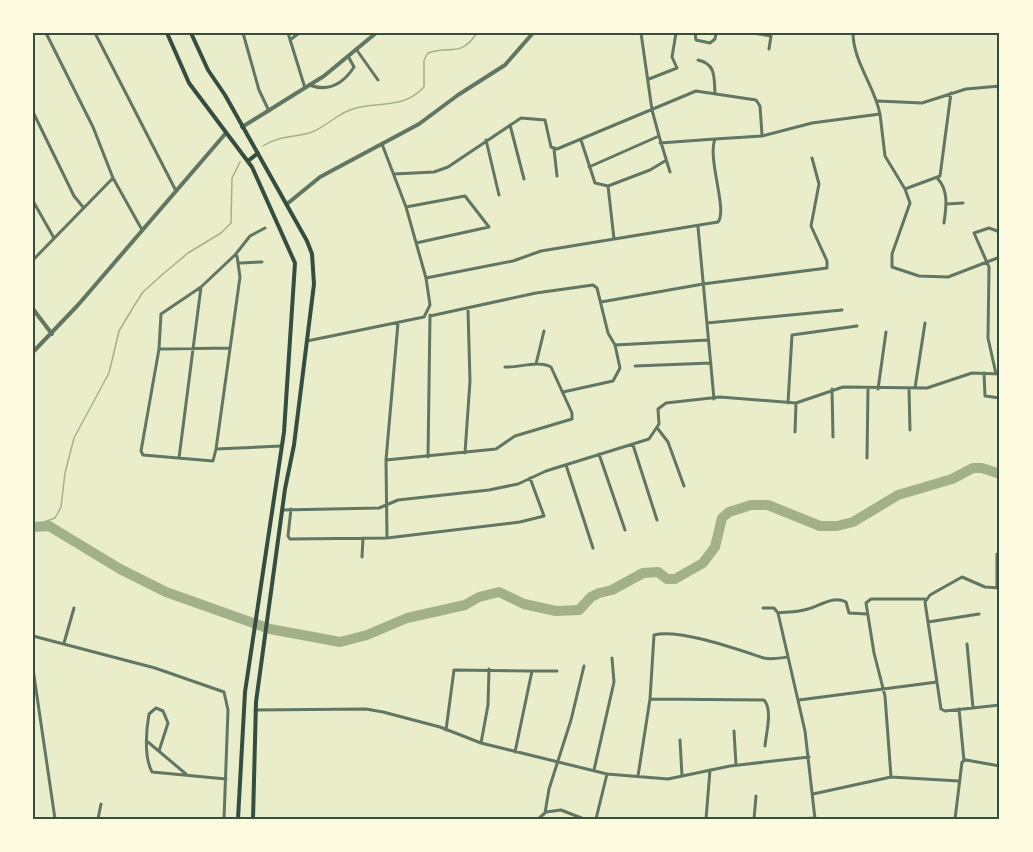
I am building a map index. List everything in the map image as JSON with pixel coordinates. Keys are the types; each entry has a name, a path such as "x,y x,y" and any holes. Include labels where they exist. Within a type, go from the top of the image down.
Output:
{"main road":[{"path":"167,33 189,83 252,167 292,250 295,263 281,446 248,673 238,819"},
{"path":"190,33 208,70 287,204 312,254 314,284 307,341 255,710 253,819"},
{"path":"248,160 258,153"}],"street":[{"path":"46,33 97,136 113,178 141,228"},
{"path":"95,33 175,189"},
{"path":"243,33 259,90 269,111"},
{"path":"288,33 307,87"},
{"path":"290,40 299,33"},
{"path":"242,127 307,87 376,33"},
{"path":"287,204 320,177 419,124 458,95 505,65 533,33"},
{"path":"641,33 652,110 670,172"},
{"path":"676,33 672,56 677,68"},
{"path":"695,33 696,40 710,43 715,39 716,33"},
{"path":"753,33 771,34 769,49"},
{"path":"853,33 860,63 878,100 885,156 905,189 910,203 892,254 891,264 895,270 926,277 948,277 1000,257"},
{"path":"356,49 378,80"},
{"path":"307,87 321,89 338,83 354,67 348,56"},
{"path":"698,60 708,62 712,68 715,93"},
{"path":"649,79 684,66"},
{"path":"878,100 922,103 951,93 999,86 1000,100"},
{"path":"554,149 581,140 696,91 744,97 759,102 762,136"},
{"path":"938,179 943,166 951,93"},
{"path":"33,112 74,196 83,207"},
{"path":"660,143 762,136 812,123 880,114"},
{"path":"394,174 434,172 448,167 524,117 545,120 550,144 554,149 557,176"},
{"path":"510,125 524,179"},
{"path":"33,352 52,334 225,133"},
{"path":"588,167 659,136"},
{"path":"426,278 513,261 541,251 715,224 722,218 715,176 715,139"},
{"path":"581,140 595,183 608,186 650,170 665,161"},
{"path":"486,141 499,195"},
{"path":"382,144 406,207 426,278 430,316 428,457"},
{"path":"601,302 703,284 826,268 827,261 811,226 819,184 813,158"},
{"path":"33,260 113,178"},
{"path":"905,189 938,179"},
{"path":"938,179 943,185 946,204 944,223"},
{"path":"608,186 614,239"},
{"path":"406,207 465,196 489,227 416,243"},
{"path":"33,201 54,238"},
{"path":"946,204 963,203"},
{"path":"33,215 39,212"},
{"path":"698,227 714,399"},
{"path":"235,255 240,263 213,461 143,455 141,451 159,349 162,312 201,287 235,255 250,236 266,228"},
{"path":"684,486 668,442 658,429 658,409 662,404 745,398 796,403 812,399 832,389 936,387 965,375 998,374 988,345 990,274 975,232 995,228 1000,232"},
{"path":"240,263 262,262"},
{"path":"430,316 468,310 536,293 593,285 601,302 608,333 615,345 619,373 613,381 563,392"},
{"path":"179,458 201,287"},
{"path":"33,309 52,334"},
{"path":"465,453 471,381 468,310"},
{"path":"707,323 842,310"},
{"path":"307,341 424,317 429,311"},
{"path":"387,538 386,460 398,323"},
{"path":"915,388 925,323"},
{"path":"788,403 792,335 857,326"},
{"path":"536,364 544,331"},
{"path":"878,388 886,332"},
{"path":"615,345 708,340"},
{"path":"159,349 230,348"},
{"path":"635,366 711,363"},
{"path":"386,460 496,449 515,436 572,419 551,367 536,364 516,368 504,367"},
{"path":"984,373 985,396 1000,398"},
{"path":"867,458 868,388"},
{"path":"832,389 833,437"},
{"path":"909,389 910,430"},
{"path":"795,432 796,403"},
{"path":"282,510 380,508 398,500 499,488 599,454 633,445 649,439 658,429"},
{"path":"633,445 657,520"},
{"path":"216,449 281,446"},
{"path":"599,454 625,530"},
{"path":"566,465 593,548"},
{"path":"291,509 290,539 387,538 542,518 542,506 530,478"},
{"path":"362,557 363,538"},
{"path":"891,777 884,688 867,614 867,600 925,599 955,578 962,577 985,587 999,588 997,554"},
{"path":"925,599 941,709 959,710 1000,705"},
{"path":"778,613 809,609 824,602 842,600 846,602 849,613 867,614"},
{"path":"64,643 74,608"},
{"path":"763,608 774,608 778,613 800,700 809,757 815,819 798,819"},
{"path":"928,622 979,614"},
{"path":"638,776 650,699 654,635 687,637 754,652 767,658 788,657"},
{"path":"33,636 196,680 224,692 228,710 224,819"},
{"path":"967,644 972,708"},
{"path":"594,770 614,682 612,658"},
{"path":"545,813 549,789 584,666"},
{"path":"33,669 55,819"},
{"path":"481,743 488,705 489,669"},
{"path":"446,730 454,670 557,671"},
{"path":"514,752 532,671"},
{"path":"800,700 937,682"},
{"path":"650,699 764,700 768,706 765,746"},
{"path":"159,750 168,723 163,711 156,708 149,714 147,754 152,772 226,779"},
{"path":"255,710 366,709 446,730 514,752 607,774 661,779 736,765 809,757"},
{"path":"955,819 959,781 964,761 959,710"},
{"path":"734,731 736,765"},
{"path":"680,740 682,776"},
{"path":"148,742 188,775"},
{"path":"964,761 1000,766"},
{"path":"706,819 710,771"},
{"path":"596,819 607,774"},
{"path":"813,794 891,777 959,781"},
{"path":"754,819 756,796"},
{"path":"98,819 100,804"},
{"path":"538,819 545,813 561,810 584,819"},
{"path":"872,819 942,819"}],"waterway":[{"path":"263,146 281,138 312,132 350,110 408,99 424,87 424,60 428,53 465,46 477,33"},
{"path":"33,526 55,518 61,507 65,473 74,438 109,373 119,331 143,292 188,253 221,233 231,223 232,178 240,162"},
{"path":"33,527 49,526 120,569 166,592 270,629 340,642 367,635 407,618 465,605 479,597 499,592 524,604 556,611 579,610 591,597 612,590 643,573 658,572 667,579 675,579 703,563 715,547 722,518 729,512 751,505 768,505 820,526 837,526 853,522 898,495 952,479 973,468 982,468 1000,474"}]}
